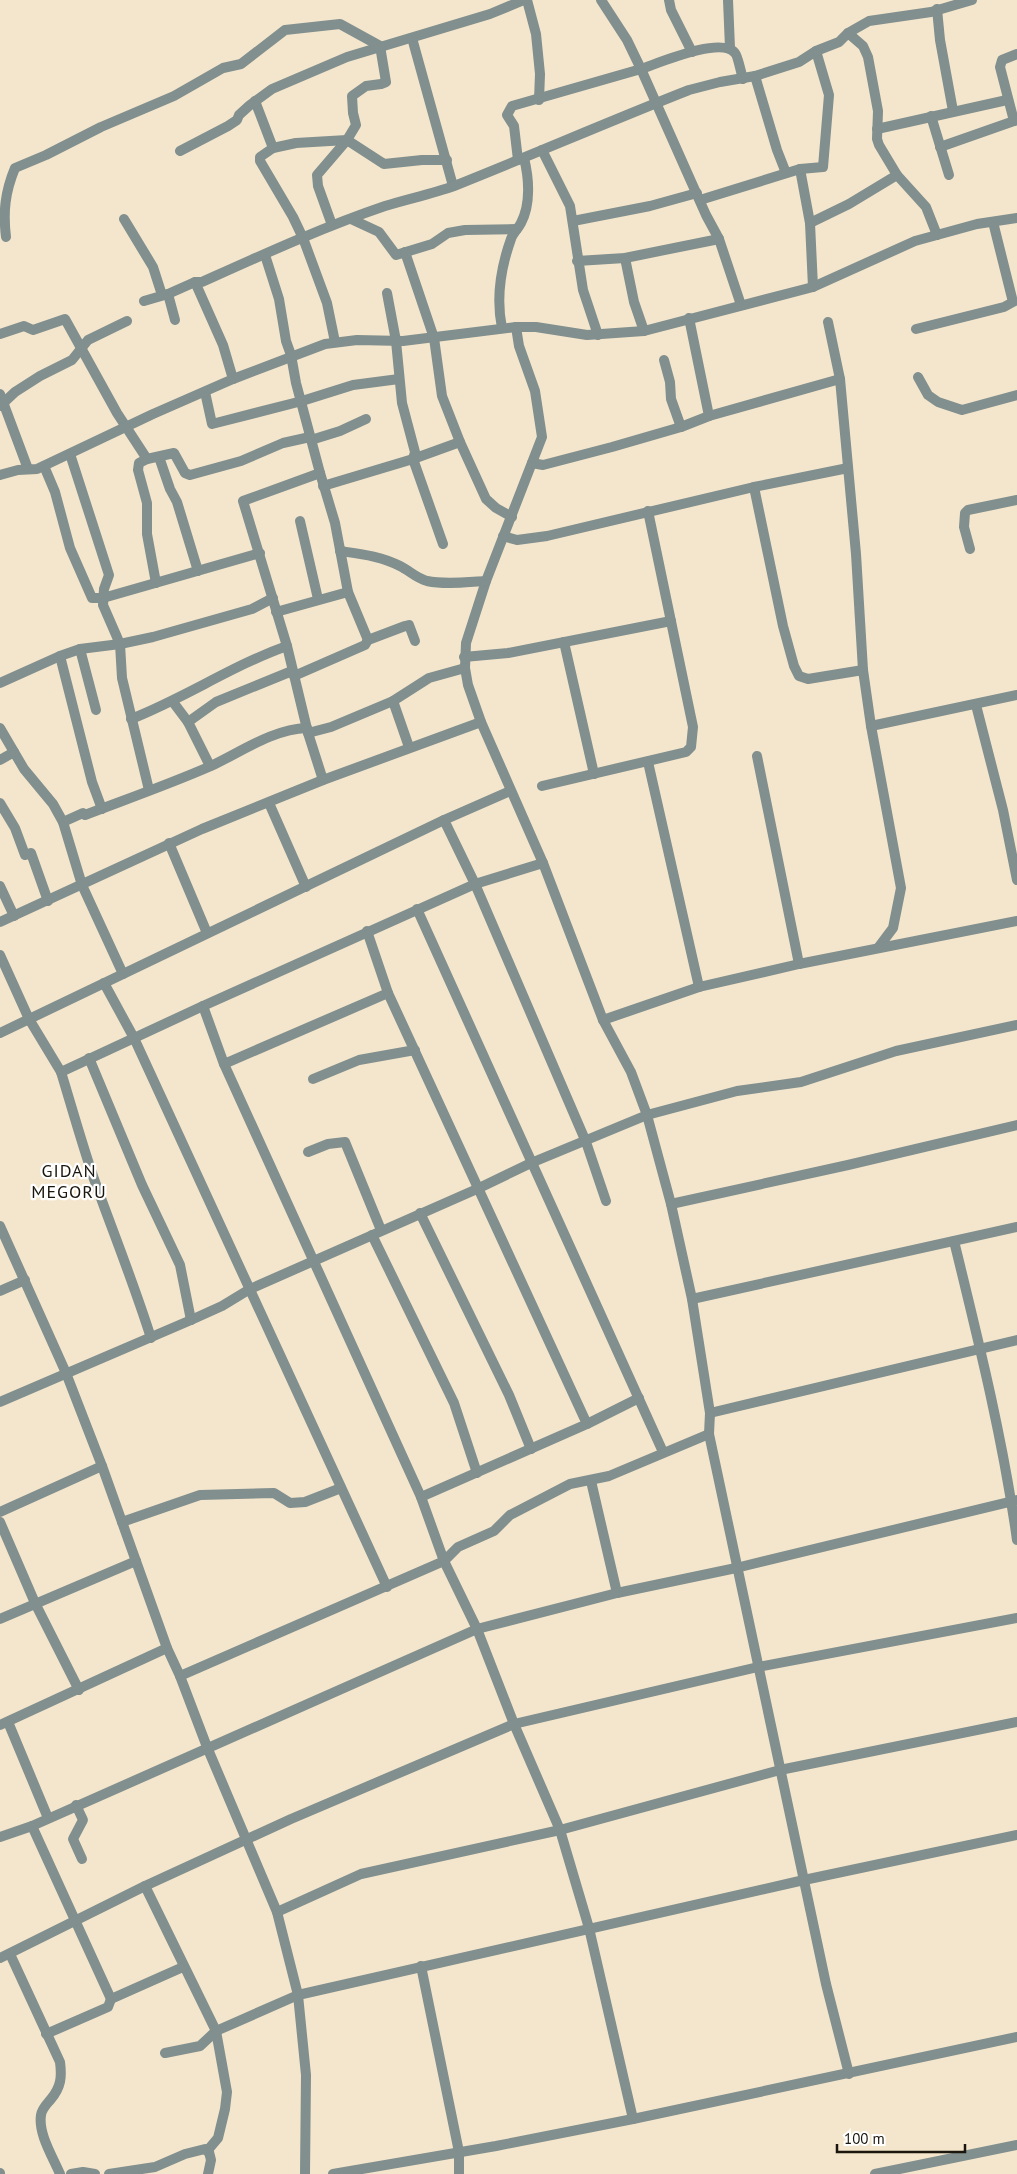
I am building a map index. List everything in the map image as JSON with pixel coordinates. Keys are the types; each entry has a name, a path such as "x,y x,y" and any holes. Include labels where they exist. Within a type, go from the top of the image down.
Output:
{"street":[{"path":"180,151 228,126 255,101 272,89 347,57 490,14 525,0 536,34 540,74 539,100"},
{"path":"601,0 627,40 641,69 698,197 719,239 741,305"},
{"path":"669,0 671,10 692,52"},
{"path":"728,0 730,48"},
{"path":"144,301 165,295 194,282 202,282 332,226 413,196 453,186 689,90 756,76 799,62 816,51 839,42 848,33 869,22 931,12 972,0"},
{"path":"937,9 940,40 953,111"},
{"path":"6,237 3,214 8,185 15,168 46,155 101,127 174,96 223,68 241,64 285,30 340,24 380,46"},
{"path":"848,33 862,46 868,57 878,111 877,129 879,145 898,175 926,208 937,235"},
{"path":"412,38 453,186"},
{"path":"332,226 318,186 317,175 347,140 356,125 352,113 352,96 366,86 386,82 380,46"},
{"path":"502,328 500,281 511,238 518,229 525,214 529,176 521,159 514,126 508,118 508,110 512,106 539,100 692,52 722,47 730,48 736,54 743,79"},
{"path":"573,221 698,197 800,168 823,167 829,95 816,51"},
{"path":"940,147 1015,121 1007,100 1001,72 1002,60 1017,54"},
{"path":"756,76 776,150 786,173"},
{"path":"877,129 1007,100"},
{"path":"255,101 273,148"},
{"path":"931,116 949,175"},
{"path":"335,342 327,303 303,238 260,158 273,148 296,142 347,140 384,164 422,160 447,160"},
{"path":"542,150 570,206 583,290 598,335"},
{"path":"800,168 810,224 814,286"},
{"path":"810,224 898,175"},
{"path":"0,475 44,466 233,379 291,355 335,342 434,338 516,327 536,327 598,335 644,331 814,286 896,248 937,235 1017,218"},
{"path":"124,219 153,267 175,320"},
{"path":"351,219 379,232 396,255 432,244 448,233 465,230 518,229"},
{"path":"916,329 1004,307 1013,302 993,222"},
{"path":"577,261 625,258 719,239"},
{"path":"405,252 434,338 442,396 460,442 486,499 496,508 512,517"},
{"path":"265,255 279,300 286,341 291,355 310,439 335,523 348,592 368,640"},
{"path":"625,258 634,302 644,331"},
{"path":"194,282 223,345 233,379"},
{"path":"387,293 396,341 402,403 415,452 413,459 443,544"},
{"path":"690,318 709,416"},
{"path":"0,334 24,326 33,330 65,319 117,413 128,427 146,459"},
{"path":"28,469 1,400 40,376 68,363 88,340 127,321"},
{"path":"828,322 840,379 856,554 863,670 870,726 901,888 893,928 878,948"},
{"path":"516,327 519,346 535,390 542,437 486,581 466,643 464,663 468,685 481,722 510,791 543,862 603,1020 631,1072 647,1115 671,1204 692,1299 710,1414 709,1434 736,1568 826,1984 849,2074"},
{"path":"664,360 670,382 671,399 681,427"},
{"path":"918,377 928,395 938,402 962,410 1017,395"},
{"path":"205,392 212,424 302,401 353,385 399,379"},
{"path":"532,464 543,465 558,462 840,379"},
{"path":"156,583 147,534 147,503 138,470 139,463 146,459 174,453 185,473 190,475 241,462 277,445 340,431 366,419"},
{"path":"323,486 413,459 460,442"},
{"path":"70,454 109,575 103,605 120,644 122,678 149,790"},
{"path":"159,457 170,489 177,502 198,571"},
{"path":"44,466 55,492 70,548 92,598 103,598 260,553"},
{"path":"503,536 517,540 547,536 754,487 848,468"},
{"path":"320,474 243,501 287,646 308,730 323,780"},
{"path":"754,487 783,626 794,666 799,676 808,679 863,670"},
{"path":"970,549 964,528 965,513 968,510 1017,500"},
{"path":"542,786 686,752 694,740 693,727 648,511"},
{"path":"300,521 318,599"},
{"path":"340,552 370,554 400,566 426,581 452,583 486,581"},
{"path":"276,612 348,592"},
{"path":"0,683 80,649 120,644 252,609 273,598"},
{"path":"63,822 210,766 268,738 295,729 308,730 331,727 393,701 424,680 464,663 671,620"},
{"path":"188,722 216,702 293,674 365,645 368,640 408,625 411,627 414,642"},
{"path":"564,642 594,774"},
{"path":"131,719 173,702 247,661 287,646"},
{"path":"80,649 96,710"},
{"path":"60,656 92,782 102,808"},
{"path":"870,726 1017,695"},
{"path":"393,701 409,747"},
{"path":"173,702 188,722 210,766"},
{"path":"976,704 1003,810 1017,880"},
{"path":"0,922 170,843 323,780 481,722"},
{"path":"0,728 24,770 53,804 63,822 82,885 123,974"},
{"path":"0,760 14,752"},
{"path":"757,756 799,964"},
{"path":"648,762 699,987"},
{"path":"0,1033 444,820 510,791"},
{"path":"0,803 26,855 32,853 48,901"},
{"path":"269,803 306,887"},
{"path":"444,820 475,884 586,1142 606,1201"},
{"path":"170,843 207,933"},
{"path":"61,1072 417,909 475,884 543,862"},
{"path":"0,886 14,916"},
{"path":"417,909 663,1452"},
{"path":"603,1020 699,987 799,964 1017,922"},
{"path":"367,931 388,993 587,1424"},
{"path":"0,956 30,1019 61,1072 94,1177 121,1255 134,1284 151,1338"},
{"path":"104,983 134,1038 387,1587"},
{"path":"224,1064 388,993"},
{"path":"203,1006 224,1064 421,1498 444,1561 477,1628 514,1724 560,1830 589,1928 633,2119"},
{"path":"0,1402 191,1320 222,1306 250,1289 477,1189 531,1163 586,1142 647,1115 737,1091 801,1082 896,1051 1017,1025"},
{"path":"313,1080 359,1060 415,1050"},
{"path":"89,1058 142,1185 180,1265 191,1320"},
{"path":"671,1204 848,1166 1017,1125"},
{"path":"308,1152 328,1144 345,1142 376,1232 454,1403 477,1473"},
{"path":"420,1213 509,1395 531,1449"},
{"path":"0,1226 66,1373 102,1466 167,1648 180,1676 206,1747 276,1912 298,1995 306,2075 305,2174"},
{"path":"692,1299 1017,1227"},
{"path":"954,1240 1014,1501 1017,1540"},
{"path":"0,1291 25,1280"},
{"path":"710,1414 1017,1340"},
{"path":"421,1498 587,1424 639,1398"},
{"path":"180,1676 444,1561 458,1548 494,1530 510,1515 570,1484 609,1476 709,1434"},
{"path":"0,1512 102,1466"},
{"path":"591,1481 617,1593"},
{"path":"122,1522 200,1495 274,1493 290,1503 305,1502 341,1488"},
{"path":"0,1837 32,1826 477,1628 617,1593 736,1568 1014,1501"},
{"path":"0,1522 35,1603 79,1690"},
{"path":"0,1619 136,1561"},
{"path":"0,1958 145,1886 246,1840 514,1724 758,1666 1017,1618"},
{"path":"48,1818 4,1724 167,1648"},
{"path":"276,1912 361,1874 560,1830 780,1770 1017,1722"},
{"path":"76,1805 83,1820 73,1839 82,1859"},
{"path":"32,1826 111,1999 108,2007 46,2034"},
{"path":"165,2053 200,2046 216,2031 298,1995 804,1880 1017,1835"},
{"path":"110,2174 155,2167 199,2150 207,2150 218,2138 226,2109 227,2092 216,2031 145,1886"},
{"path":"10,1954 60,2062 62,2077 59,2086 52,2098 44,2105 41,2115 42,2132 60,2174"},
{"path":"422,1966 459,2152 459,2174"},
{"path":"111,1999 183,1967"},
{"path":"333,2174 633,2119 1017,2037"},
{"path":"875,2174 1017,2145"},
{"path":"207,2150 211,2160 208,2174"},
{"path":"71,2174 83,2172 95,2174"}],"district":[{"name":"GIDAN MEGORU","path":"69,1181"}]}
